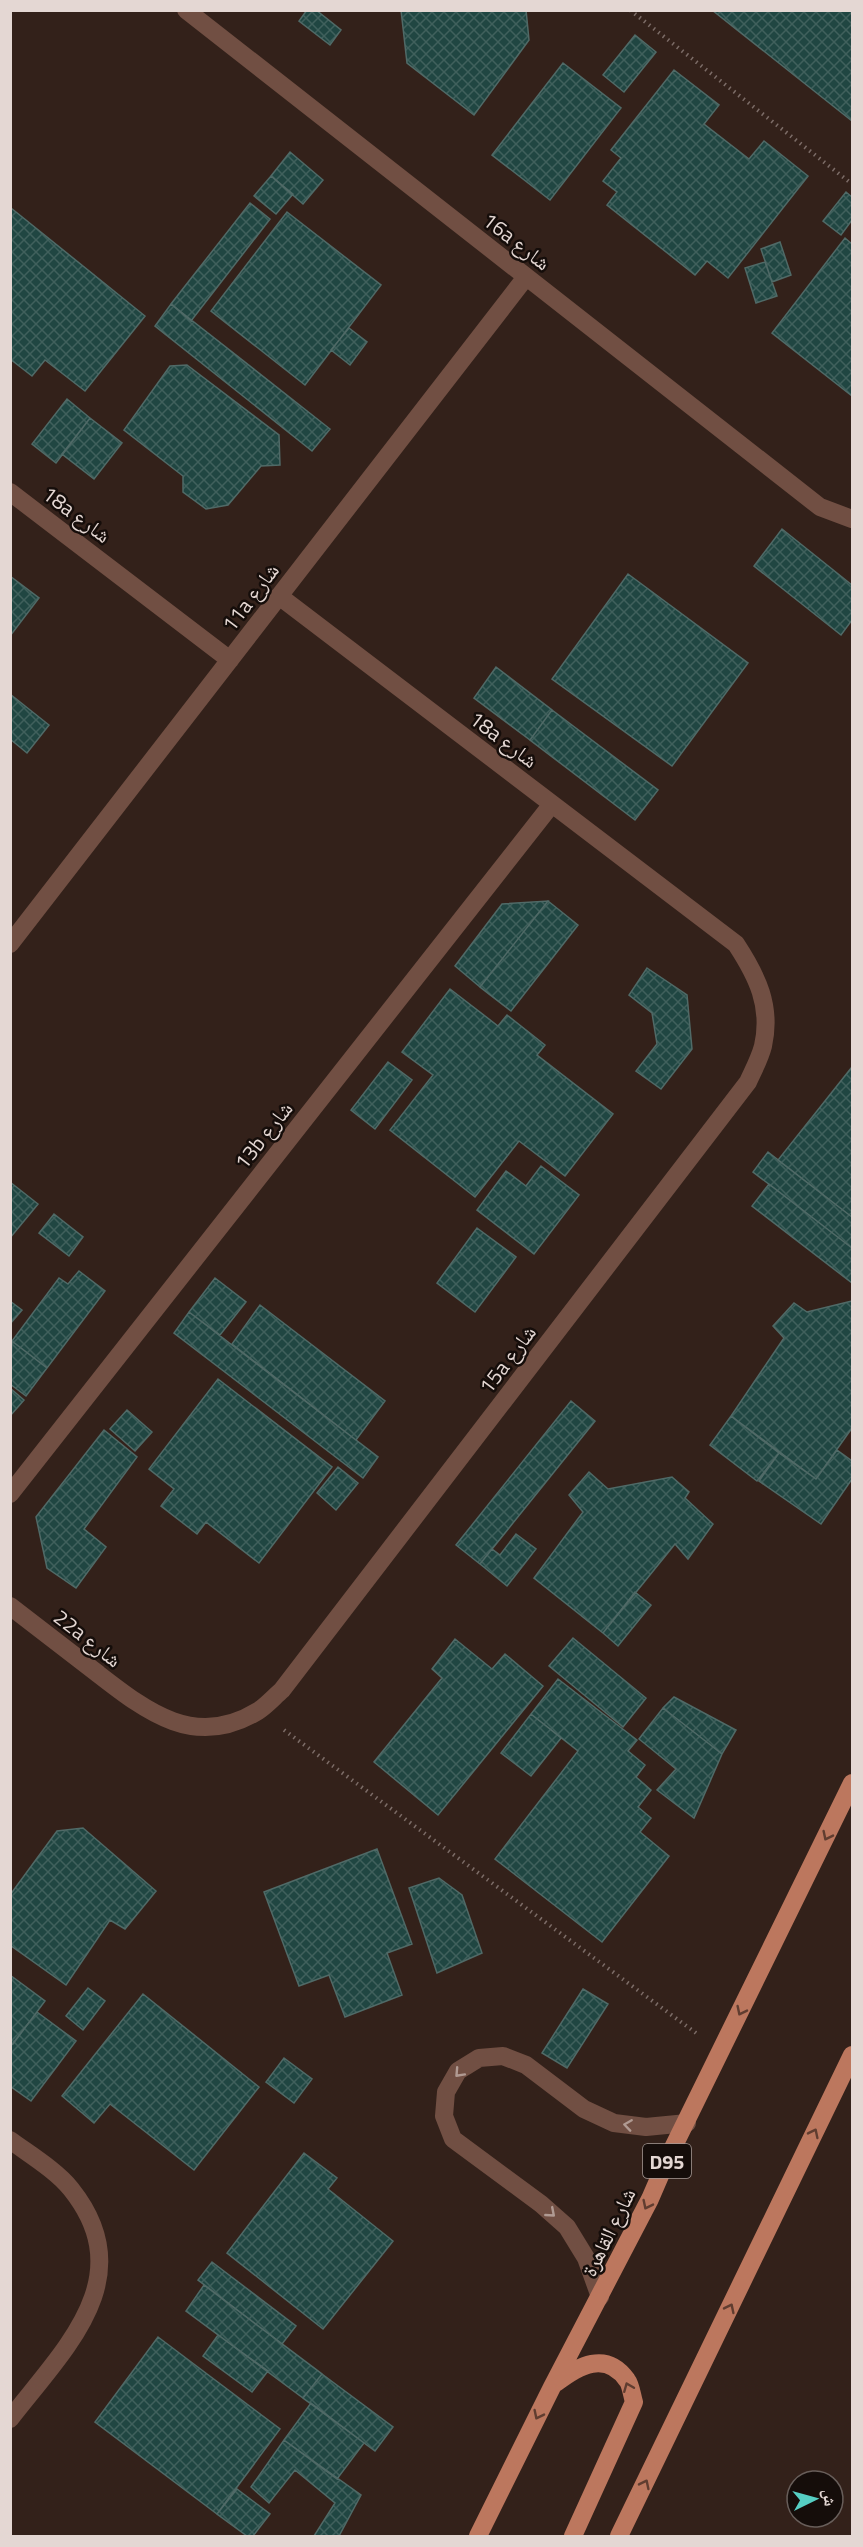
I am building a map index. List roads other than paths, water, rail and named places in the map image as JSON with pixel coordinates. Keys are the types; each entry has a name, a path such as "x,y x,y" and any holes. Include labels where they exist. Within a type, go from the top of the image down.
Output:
{"main road":[{"name":"شارع القاهرة","path":"478,2536 687,2123 852,1783"},
{"path":"619,2536 852,2055"},
{"path":"552,2387 569,2373 589,2363 611,2366 628,2380 634,2402 573,2536"}],"street":[{"name":"16a شارع","path":"186,10 820,507 852,519"},
{"name":"11a شارع","path":"10,944 526,277"},
{"name":"18a شارع","path":"10,492 230,660"},
{"name":"18a شارع","path":"279,596 701,917"},
{"name":"13b شارع","path":"10,1494 552,804"},
{"name":"15a شارع","path":"139,1705 166,1720 197,1727 229,1723 258,1711 282,1690 748,1082 763,1047 765,1011 756,974 736,944 701,917"},
{"name":"22a شارع","path":"10,1606 139,1705"},
{"path":"600,2297 586,2258 567,2228 541,2204 453,2139 444,2116 446,2092 458,2071 478,2058 503,2056 526,2065 584,2109 614,2123 645,2127 687,2123"},
{"path":"10,2140 70,2187 90,2218 99,2254 96,2291 82,2325 10,2419"}]}
